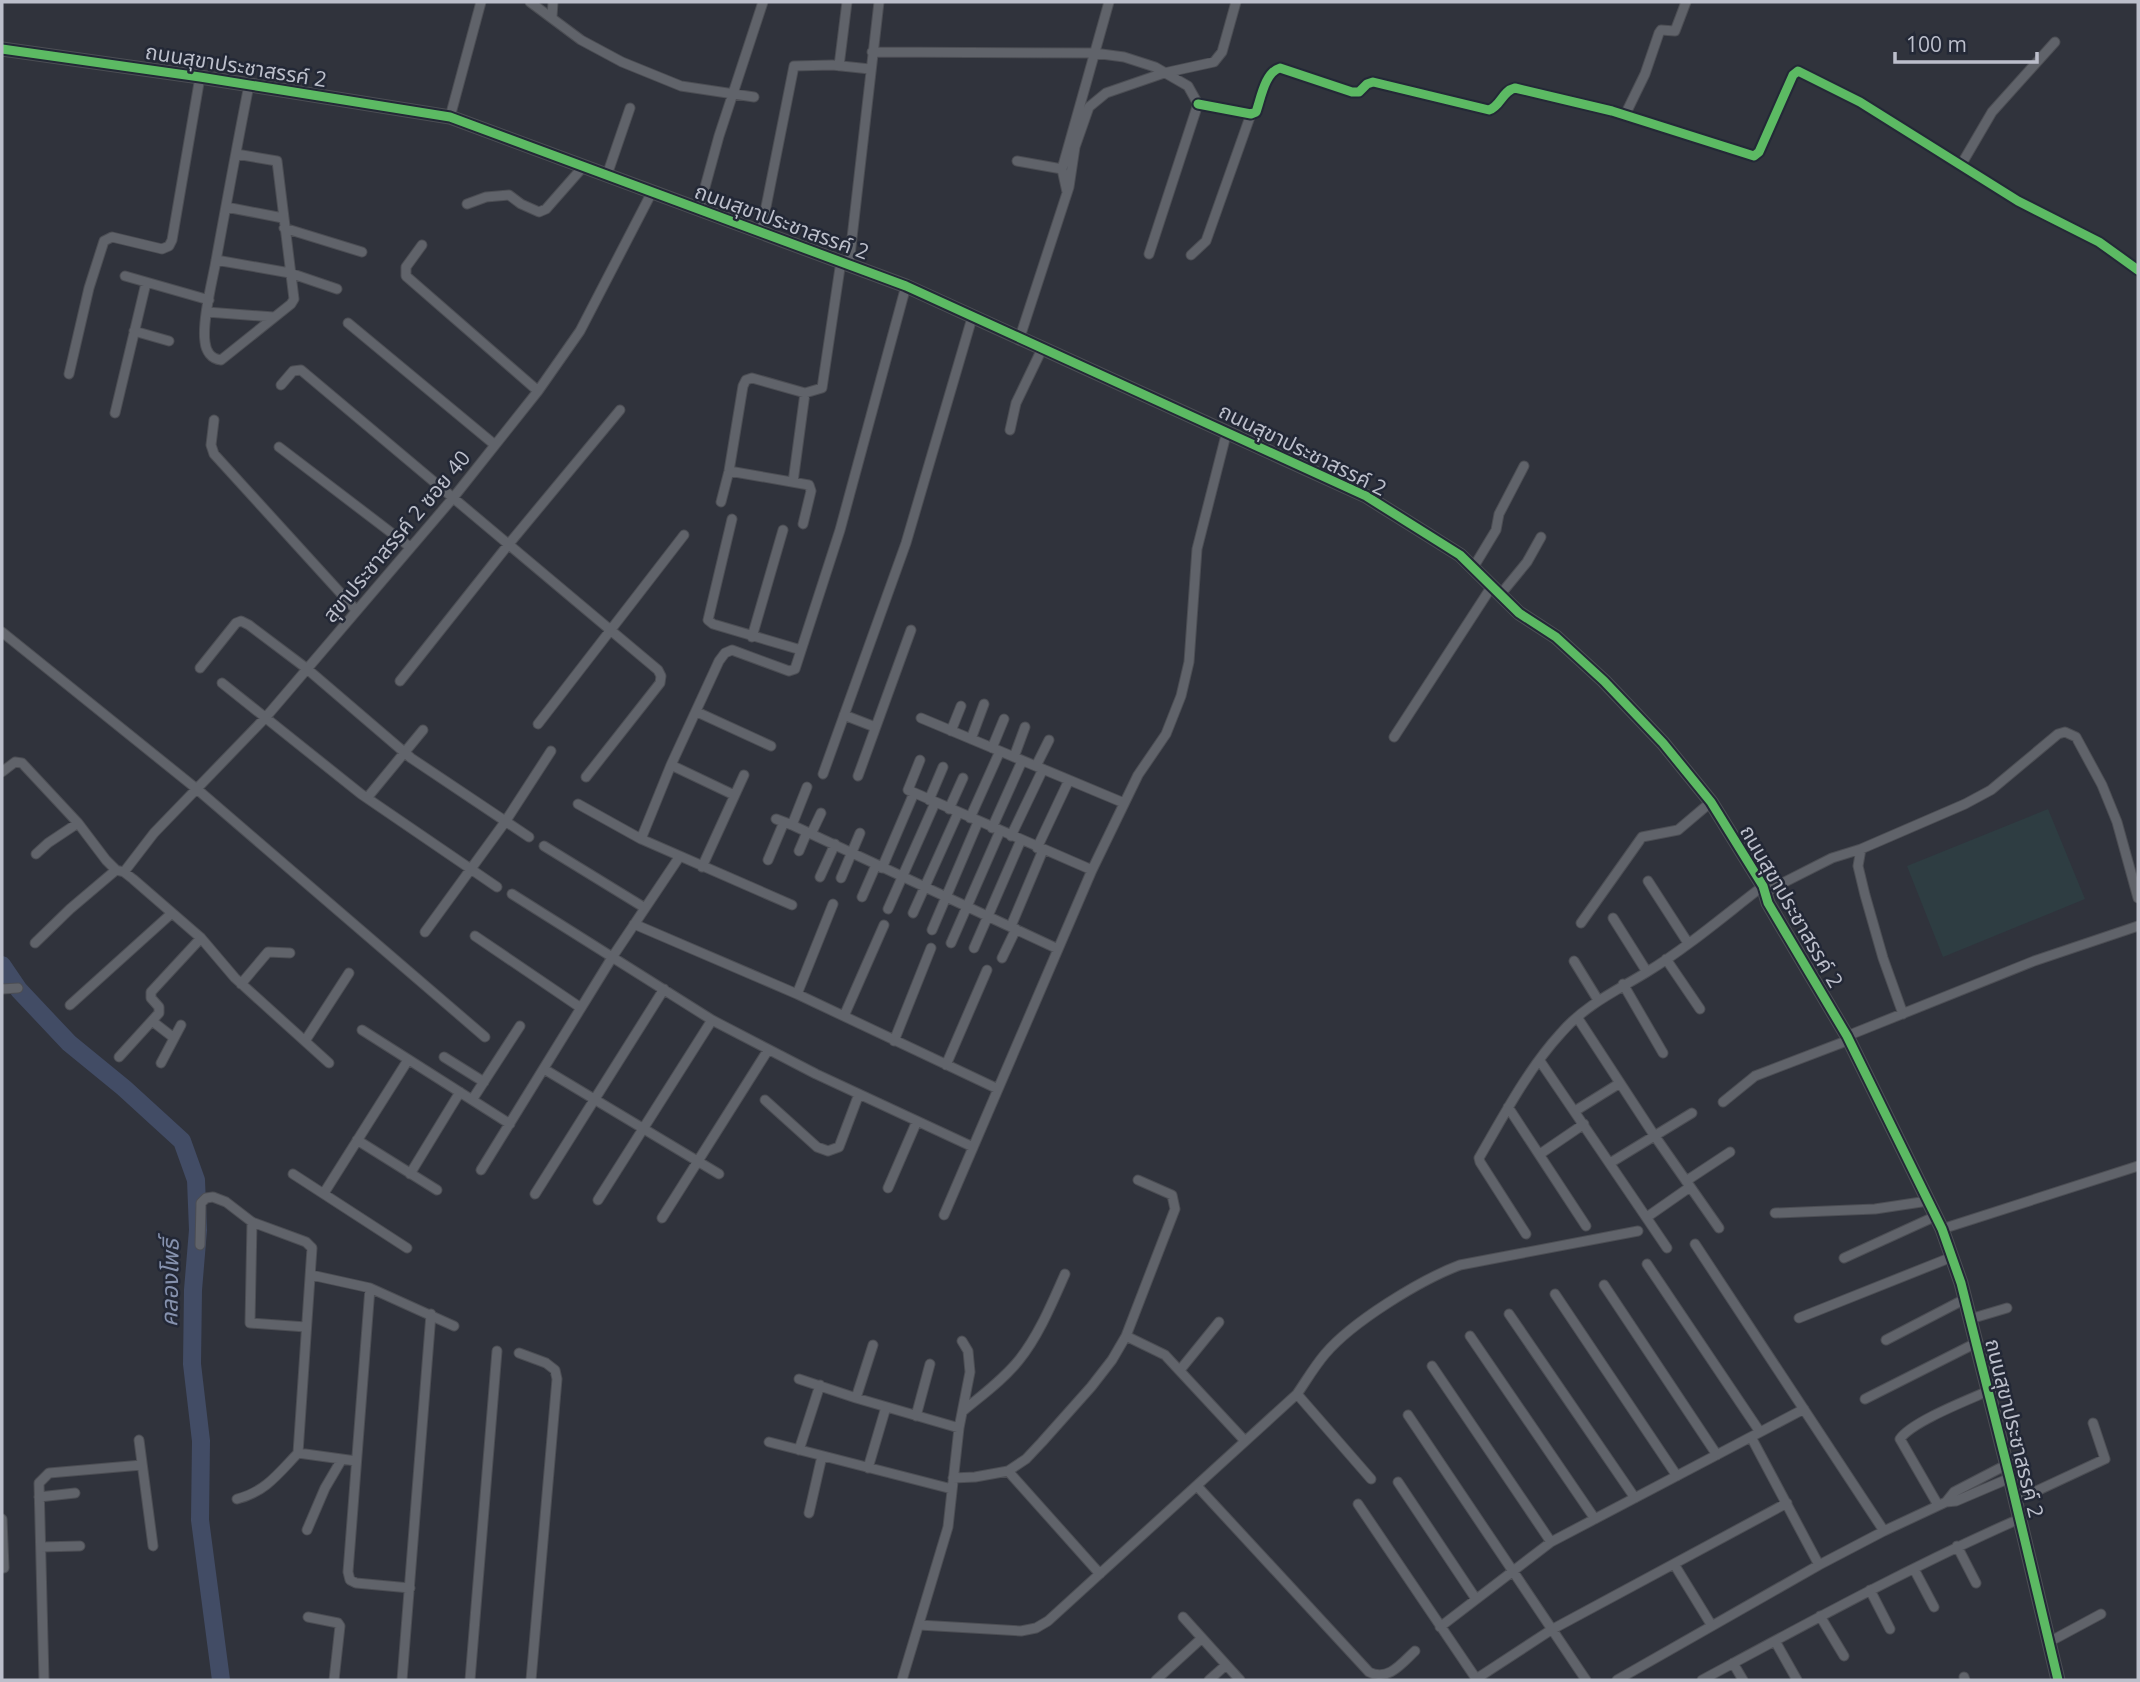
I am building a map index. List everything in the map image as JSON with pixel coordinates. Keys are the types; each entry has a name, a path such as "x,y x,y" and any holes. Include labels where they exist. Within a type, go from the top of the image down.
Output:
{"street":[{"path":"450,117 481,2"},
{"path":"530,2 581,40 622,62 681,86 754,97"},
{"path":"552,17 553,2"},
{"path":"699,209 719,136 763,2"},
{"path":"839,66 848,2"},
{"path":"721,502 746,380 752,378 806,393 822,388 845,263 878,2"},
{"path":"1067,194 1062,169 1109,2"},
{"path":"1019,340 1067,194 1074,147 1089,107 1106,93 1164,73 1214,62 1222,52 1236,2"},
{"path":"1625,115 1645,74 1659,33 1664,30 1675,31 1686,2"},
{"path":"1961,165 1992,112 2054,42"},
{"name":"ถนนสุขาประชาสรรค์ 2","path":"2,49 450,117 906,286 1019,340 1227,431 1366,496 1460,555 1519,613 1556,637 1604,681 1663,743 1711,802 1764,889 1768,903 1848,1038 1936,1216 1952,1257 1965,1299 2058,1680"},
{"path":"872,52 1094,53 1137,60 1188,86 1198,104 1149,254"},
{"path":"761,232 794,66 870,69"},
{"path":"1198,104 1251,114 1256,112 1269,76 1273,70 1280,68 1352,92 1359,92 1373,82 1489,110 1495,108 1508,90 1514,88 1625,115 1754,156 1759,152 1793,75 1798,71 1860,102 2018,201 2099,242 2138,270"},
{"path":"69,374 89,288 104,241 112,237 162,249 169,246 172,240 200,77"},
{"path":"236,154 277,161 294,299 221,360 216,360 205,343 207,312 216,260 249,85"},
{"path":"607,176 630,108"},
{"path":"1191,255 1206,242 1251,114"},
{"path":"1017,161 1062,169"},
{"path":"467,204 486,197 509,195 539,212 546,209 583,167"},
{"name":"สุขาประชาสรรค์ 2 ซอย 40","path":"35,943 78,901 120,871 198,790 266,717 453,498 538,391 580,331 652,192"},
{"path":"226,207 284,223 362,252"},
{"path":"422,245 406,267 406,276 538,391"},
{"path":"216,260 290,272 337,289"},
{"path":"125,276 209,300"},
{"path":"115,413 146,283"},
{"path":"641,839 671,765 725,653 732,650 789,671 795,670 840,530 906,286"},
{"path":"207,312 274,317"},
{"path":"823,774 905,543 972,318"},
{"path":"348,323 495,445"},
{"path":"134,331 169,341"},
{"path":"1010,430 1016,403 1042,349"},
{"path":"281,385 293,370 301,370 659,670 662,676 660,683 586,777"},
{"path":"793,482 806,393"},
{"path":"400,681 620,410"},
{"path":"214,420 211,445 214,454 356,610"},
{"path":"944,1215 1092,870 1138,775 1166,734 1181,696 1189,662 1197,549 1227,431"},
{"path":"279,447 410,547"},
{"path":"1473,568 1496,530 1499,514 1524,466"},
{"path":"729,471 809,485 811,491 803,524"},
{"path":"732,519 708,620 752,637 801,650"},
{"path":"752,637 783,530"},
{"path":"538,724 684,535"},
{"path":"1394,737 1496,590 1527,562 1541,537"},
{"path":"200,668 236,623 241,621 249,625 306,668 405,753 528,838"},
{"path":"858,776 911,630"},
{"path":"2,632 198,790 485,1037"},
{"path":"222,683 367,798 497,887"},
{"path":"971,739 984,704"},
{"path":"951,731 961,706"},
{"path":"697,712 771,746"},
{"path":"844,715 875,727"},
{"path":"920,719 1124,803"},
{"path":"932,930 974,820 1004,719"},
{"path":"951,943 996,829 1025,727"},
{"path":"367,798 423,730"},
{"path":"1526,1234 1479,1158 1508,1107 1540,1060 1561,1032 1598,1000 1647,972 1764,889 1965,804 1991,790 2058,734 2070,733 2077,737 2118,822 2138,898"},
{"path":"1011,836 1049,740"},
{"path":"425,932 505,822 551,751"},
{"path":"920,760 908,790 1092,870"},
{"path":"2,772 11,764 22,763 78,823 106,860 201,938 241,984 329,1063"},
{"path":"671,765 734,795"},
{"path":"888,909 932,802 943,767"},
{"path":"702,867 744,775"},
{"path":"913,913 954,811 962,778"},
{"path":"1002,958 1040,849 1069,780"},
{"path":"768,860 784,822 807,787"},
{"path":"862,897 914,793"},
{"path":"1581,923 1642,837 1678,830 1711,802"},
{"path":"578,804 641,839 792,905"},
{"path":"799,852 821,813"},
{"path":"784,822 1058,949"},
{"path":"36,854 78,823"},
{"path":"841,877 860,833"},
{"path":"974,948 1021,840"},
{"path":"820,877 835,844"},
{"path":"544,846 645,908"},
{"path":"1861,849 1858,866 1865,895 1903,1014"},
{"path":"481,1170 613,956 680,856"},
{"path":"1648,881 1688,943"},
{"path":"512,894 712,1020 859,1094 973,1147"},
{"path":"797,994 833,904"},
{"path":"70,1005 172,913"},
{"path":"1613,918 1647,972"},
{"path":"634,924 797,994 998,1089"},
{"path":"844,1016 884,925"},
{"path":"1723,1102 1755,1076 2034,961 2138,926"},
{"path":"475,936 582,1009"},
{"path":"119,1057 160,1010 151,998 151,992 201,938"},
{"path":"894,1041 931,948"},
{"path":"241,984 268,952 290,953"},
{"path":"1666,959 1700,1009"},
{"path":"1574,961 1598,1000"},
{"path":"946,1065 987,970"},
{"path":"305,1041 349,973"},
{"path":"1623,984 1663,1053"},
{"path":"2,989 18,988"},
{"path":"535,1194 664,989"},
{"path":"1577,1017 1719,1228"},
{"path":"598,1200 712,1020"},
{"path":"152,1021 174,1038"},
{"path":"161,1063 181,1025"},
{"path":"472,1100 520,1027"},
{"path":"362,1030 510,1124"},
{"path":"663,1218 768,1049"},
{"path":"444,1057 484,1082"},
{"path":"324,1193 408,1060"},
{"path":"1540,1060 1667,1248"},
{"path":"544,1069 719,1174"},
{"path":"1575,1111 1620,1083"},
{"path":"410,1174 460,1092"},
{"path":"765,1100 817,1147 828,1151 839,1147 859,1094"},
{"path":"1508,1107 1586,1226"},
{"path":"1610,1163 1692,1113"},
{"path":"888,1188 916,1121"},
{"path":"1539,1154 1584,1124"},
{"path":"357,1140 437,1190"},
{"path":"1647,1217 1730,1152"},
{"path":"1942,1229 2138,1166"},
{"path":"293,1174 407,1248"},
{"path":"953,1478 975,1478 1008,1471 1026,1458 1059,1424 1112,1360 1126,1336 1175,1209 1172,1195 1138,1180"},
{"path":"200,1245 201,1203 206,1198 213,1197 226,1202 252,1222 310,1244 312,1248 298,1453 262,1489 253,1495 237,1499"},
{"path":"1775,1213 1875,1209 1928,1201"},
{"path":"1844,1258 1936,1216"},
{"path":"252,1222 250,1323 306,1327"},
{"path":"919,1625 1021,1630 1036,1628 1048,1621 1297,1394 1325,1354 1362,1320 1442,1271 1460,1265 1638,1231"},
{"path":"1695,1244 1884,1531"},
{"path":"1799,1318 1952,1257"},
{"path":"1647,1264 1755,1435 1819,1565"},
{"path":"962,1411 1008,1373 1020,1359 1046,1315 1065,1274"},
{"path":"311,1275 370,1288 454,1326"},
{"path":"1604,1285 1717,1455"},
{"path":"370,1288 349,1580 410,1588"},
{"path":"1555,1294 1677,1476"},
{"path":"1886,1340 1965,1299"},
{"path":"1970,1319 2007,1307"},
{"path":"402,1680 431,1314"},
{"path":"1509,1314 1635,1498"},
{"path":"1180,1370 1219,1322"},
{"path":"1126,1336 1165,1355 1245,1441"},
{"path":"1470,1336 1595,1519"},
{"path":"902,1680 948,1527 970,1358 962,1341"},
{"path":"1865,1399 1976,1343"},
{"path":"856,1398 873,1345"},
{"path":"470,1680 497,1351"},
{"path":"519,1353 546,1363 555,1370 557,1378 531,1680"},
{"path":"916,1416 930,1364"},
{"path":"1432,1366 1551,1542"},
{"path":"799,1379 959,1428"},
{"path":"799,1450 820,1385"},
{"path":"1942,1504 1900,1439 1904,1433 1934,1416 1988,1391"},
{"path":"1297,1394 1371,1479"},
{"path":"869,1468 886,1407"},
{"path":"1440,1627 1551,1542 1804,1409"},
{"path":"1408,1415 1586,1680"},
{"path":"2015,1501 2105,1459 2093,1423"},
{"path":"139,1440 153,1546"},
{"path":"769,1442 952,1489"},
{"path":"298,1453 356,1461"},
{"path":"809,1513 822,1456"},
{"path":"307,1530 325,1488 342,1459"},
{"path":"44,1680 39,1483 49,1474 142,1465"},
{"path":"1008,1471 1100,1574"},
{"path":"1617,1680 1819,1565 1942,1504 1954,1492 2008,1471"},
{"path":"1398,1482 1476,1599"},
{"path":"1197,1486 1369,1672 1376,1676 1388,1676 1415,1651"},
{"path":"39,1497 75,1493"},
{"path":"1358,1504 1476,1680 1551,1630 1787,1503"},
{"path":"2,1519 4,1568"},
{"path":"1702,1680 1870,1590 1957,1546 2019,1519"},
{"path":"41,1547 80,1546"},
{"path":"1957,1546 1976,1583"},
{"path":"1674,1564 1712,1626"},
{"path":"1914,1569 1934,1607"},
{"path":"1870,1590 1890,1629"},
{"path":"2049,1642 2101,1614"},
{"path":"1183,1616 1240,1680"},
{"path":"1820,1616 1843,1656"},
{"path":"308,1617 338,1623 340,1626 334,1680"},
{"path":"1156,1680 1202,1638"},
{"path":"1775,1641 1797,1680"},
{"path":"1733,1663 1743,1680"},
{"path":"1209,1680 1226,1665"}],"shaded area":[{"path":"2048,809 2085,899 1943,957 1907,866"}],"waterway":[{"name":"คลองโพธิ์","path":"2,965 19,990 69,1043 182,1141 196,1180 198,1230 193,1290 192,1364 201,1441 200,1520 221,1680"}],"cycle path":[{"path":"2,49 450,117 906,286 1366,496 1460,555 1519,613 1556,637 1604,681 1663,743 1711,802 1763,886 1768,903 1847,1036 1942,1229 1961,1283 2058,1680"},
{"path":"1198,104 1251,114 1256,112 1267,80 1280,68 1352,92 1359,92 1373,82 1489,110 1507,92 1515,88 1612,111 1754,156 1759,152 1793,75 1798,71 1860,102 2018,201 2099,242 2138,270"}]}
